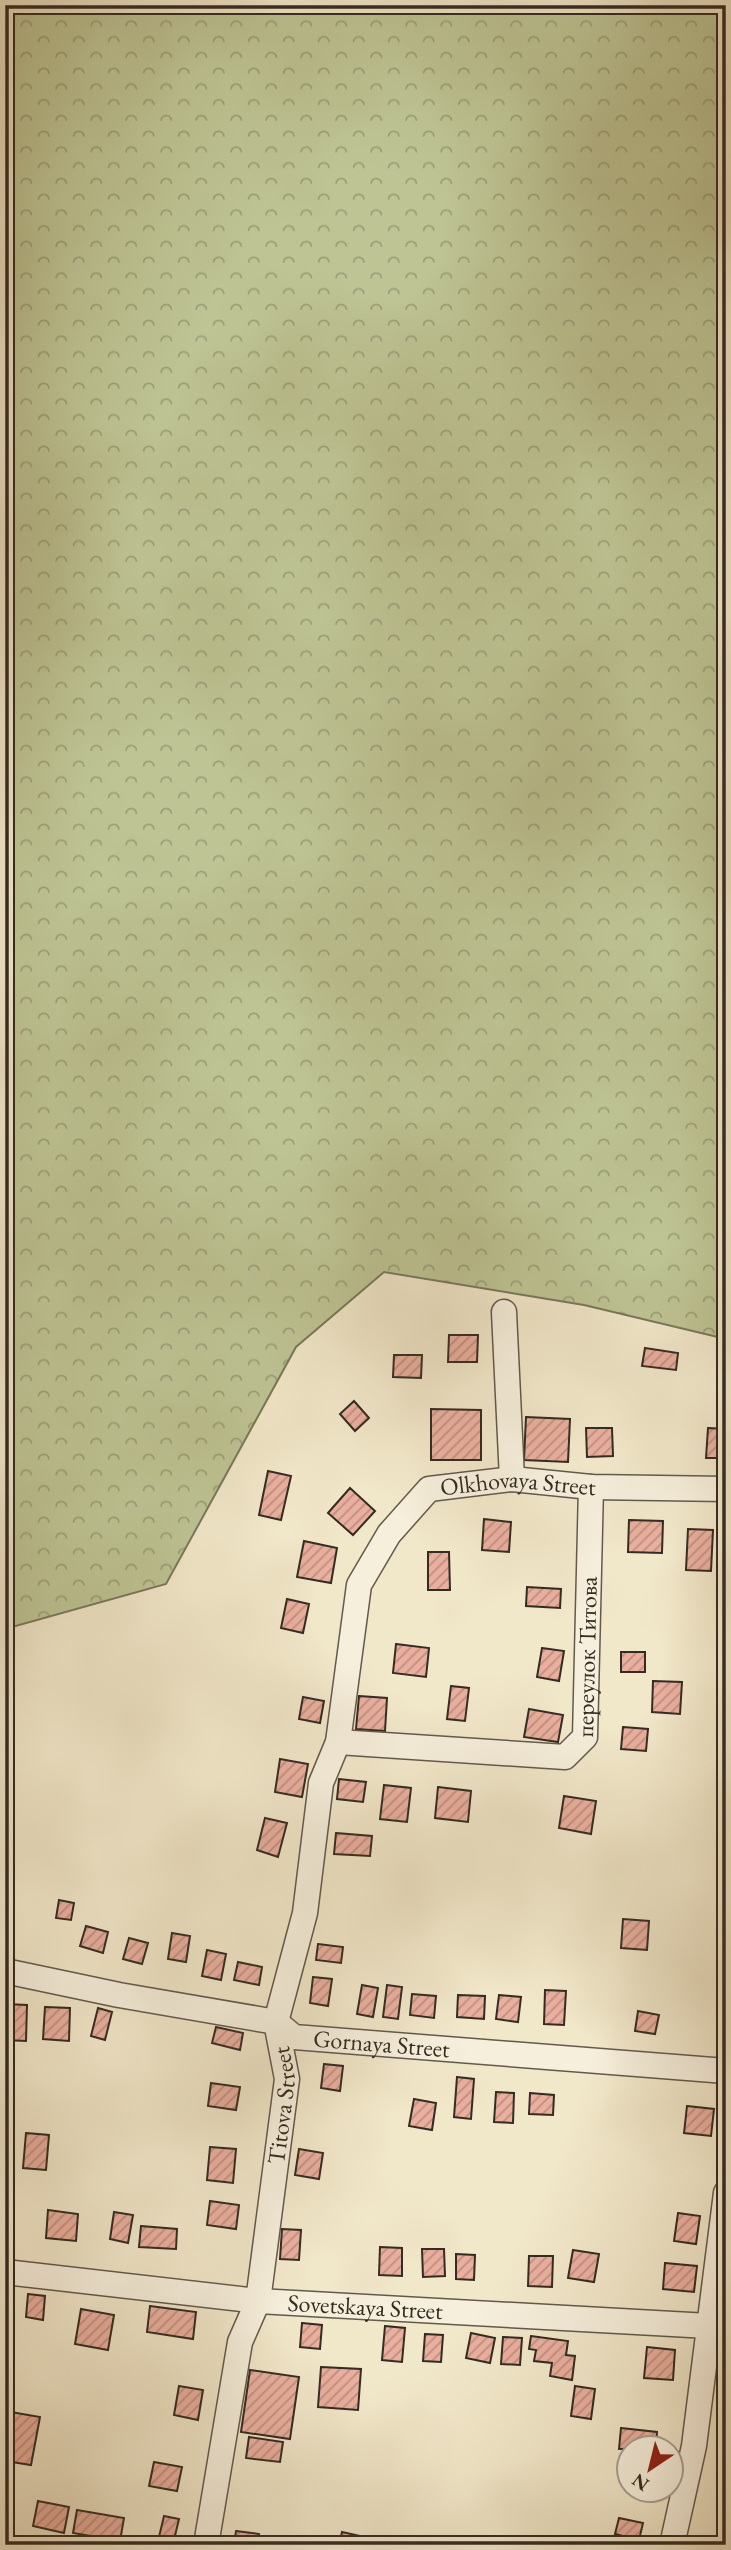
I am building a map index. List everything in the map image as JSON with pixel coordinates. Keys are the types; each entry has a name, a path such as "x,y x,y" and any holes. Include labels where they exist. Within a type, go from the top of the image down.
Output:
{"street":[{"path":"504,1312 512,1479"},
{"name":"Olkhovaya Street","path":"359,1584 389,1534 429,1489 512,1479 591,1487 726,1489"},
{"name":"переулок Титова","path":"338,1742 565,1758 585,1737 591,1487"},
{"name":"Titova Street","path":"206,2545 240,2342 258,2301 287,2079 276,2022 305,1913 321,1783 338,1742 359,1584"},
{"name":"Gornaya Street","path":"5,1972 276,2022 293,2037 726,2071"},
{"path":"672,2545 717,2327 726,2193"},
{"name":"Sovetskaya Street","path":"5,2272 258,2301 717,2327"}],"green space":[{"path":"5,5 726,5 726,1339 584,1305 384,1272 296,1347 166,1584 5,1629"}],"building":[{"path":"449,1335 478,1335 477,1362 448,1362"},
{"path":"645,1348 678,1353 676,1370 642,1366"},
{"path":"394,1355 422,1355 421,1378 393,1377"},
{"path":"354,1401 369,1418 355,1431 340,1414"},
{"path":"431,1409 481,1410 481,1460 431,1460"},
{"path":"526,1417 570,1419 568,1462 524,1460"},
{"path":"586,1428 612,1428 613,1456 587,1457"},
{"path":"708,1428 726,1429 726,1458 706,1458"},
{"path":"268,1471 291,1476 281,1520 259,1515"},
{"path":"350,1488 375,1511 353,1535 328,1513"},
{"path":"484,1519 511,1522 509,1552 482,1550"},
{"path":"629,1520 663,1521 662,1553 628,1552"},
{"path":"688,1529 713,1530 711,1571 686,1570"},
{"path":"304,1541 337,1548 331,1583 297,1577"},
{"path":"428,1552 449,1552 450,1590 428,1590"},
{"path":"527,1587 561,1589 560,1608 526,1606"},
{"path":"287,1599 309,1604 303,1633 281,1628"},
{"path":"396,1644 429,1648 426,1677 393,1673"},
{"path":"542,1648 564,1651 559,1681 537,1677"},
{"path":"621,1652 645,1652 645,1672 621,1672"},
{"path":"653,1681 682,1682 680,1714 652,1712"},
{"path":"451,1686 469,1688 465,1721 447,1719"},
{"path":"359,1696 387,1698 385,1731 356,1729"},
{"path":"303,1697 324,1701 320,1723 299,1719"},
{"path":"529,1709 563,1715 558,1742 524,1737"},
{"path":"623,1727 648,1729 646,1751 621,1749"},
{"path":"280,1759 308,1764 302,1797 275,1792"},
{"path":"339,1779 366,1782 363,1802 337,1799"},
{"path":"384,1785 411,1788 407,1822 380,1819"},
{"path":"438,1787 471,1791 468,1822 435,1818"},
{"path":"564,1796 596,1801 591,1834 559,1828"},
{"path":"265,1818 287,1823 278,1857 257,1850"},
{"path":"336,1833 372,1836 370,1856 334,1854"},
{"path":"59,1900 74,1903 71,1920 56,1918"},
{"path":"623,1919 649,1921 647,1950 621,1948"},
{"path":"86,1926 108,1932 103,1953 80,1946"},
{"path":"172,1933 190,1936 186,1962 168,1959"},
{"path":"129,1938 148,1943 142,1964 123,1959"},
{"path":"318,1944 343,1947 341,1963 316,1960"},
{"path":"207,1950 226,1954 221,1980 202,1976"},
{"path":"238,1962 262,1967 259,1985 234,1980"},
{"path":"313,1977 332,1979 328,2006 310,2003"},
{"path":"362,1985 378,1988 373,2017 357,2014"},
{"path":"387,1985 402,1987 398,2019 383,2017"},
{"path":"545,1990 566,1991 564,2025 544,2024"},
{"path":"412,1994 436,1996 434,2018 410,2015"},
{"path":"458,1995 485,1996 484,2019 457,2017"},
{"path":"499,1995 521,1997 518,2022 496,2019"},
{"path":"5,2004 27,2005 26,2041 5,2040"},
{"path":"45,2007 70,2008 69,2041 43,2039"},
{"path":"98,2008 112,2012 105,2040 91,2036"},
{"path":"638,2011 659,2015 655,2034 635,2031"},
{"path":"216,2027 243,2033 240,2050 212,2043"},
{"path":"324,2064 343,2066 340,2091 321,2088"},
{"path":"457,2077 474,2079 471,2119 454,2117"},
{"path":"211,2083 240,2087 236,2110 208,2106"},
{"path":"496,2092 514,2093 513,2123 494,2122"},
{"path":"530,2093 554,2095 553,2115 529,2114"},
{"path":"414,2099 436,2103 432,2130 409,2126"},
{"path":"687,2106 714,2109 711,2136 684,2133"},
{"path":"26,2133 49,2135 46,2170 23,2168"},
{"path":"210,2147 236,2149 233,2183 207,2180"},
{"path":"299,2149 323,2153 319,2179 295,2175"},
{"path":"210,2201 239,2205 236,2229 207,2225"},
{"path":"48,2210 78,2214 76,2241 46,2238"},
{"path":"114,2212 133,2215 128,2243 110,2239"},
{"path":"678,2213 700,2216 696,2244 674,2241"},
{"path":"141,2226 177,2229 176,2249 139,2247"},
{"path":"282,2229 301,2230 299,2260 280,2259"},
{"path":"380,2247 402,2248 402,2276 379,2275"},
{"path":"422,2249 444,2249 445,2276 423,2277"},
{"path":"573,2250 599,2254 594,2282 568,2278"},
{"path":"456,2254 475,2255 474,2280 456,2279"},
{"path":"529,2256 553,2256 552,2287 528,2286"},
{"path":"665,2263 697,2266 694,2292 663,2289"},
{"path":"28,2294 45,2296 43,2320 26,2317"},
{"path":"150,2306 196,2312 193,2339 147,2332"},
{"path":"81,2309 114,2315 108,2350 75,2344"},
{"path":"302,2323 322,2325 320,2349 300,2347"},
{"path":"385,2326 405,2328 402,2362 382,2360"},
{"path":"471,2333 495,2338 490,2363 466,2358"},
{"path":"425,2334 443,2335 441,2362 423,2361"},
{"path":"531,2336 568,2341 566,2355 575,2356 572,2380 550,2376 552,2363 534,2361 536,2350 529,2349"},
{"path":"503,2337 522,2338 520,2365 501,2364"},
{"path":"647,2347 675,2350 673,2380 644,2378"},
{"path":"321,2367 361,2369 358,2410 318,2407"},
{"path":"250,2370 299,2377 290,2439 241,2432"},
{"path":"179,2386 203,2390 198,2420 174,2415"},
{"path":"575,2386 595,2389 591,2419 571,2416"},
{"path":"5,2411 40,2417 31,2465 5,2461"},
{"path":"621,2428 657,2432 657,2434 620,2434"},
{"path":"249,2437 283,2442 280,2462 246,2458"},
{"path":"154,2462 182,2467 177,2491 149,2486"},
{"path":"38,2501 69,2507 64,2533 33,2526"},
{"path":"77,2510 124,2518 120,2541 73,2533"},
{"path":"164,2516 179,2519 174,2540 159,2537"},
{"path":"619,2518 643,2523 639,2540 615,2534"},
{"path":"236,2531 259,2534 258,2545 234,2545"},
{"path":"342,2532 369,2538 367,2545 339,2545"}]}
